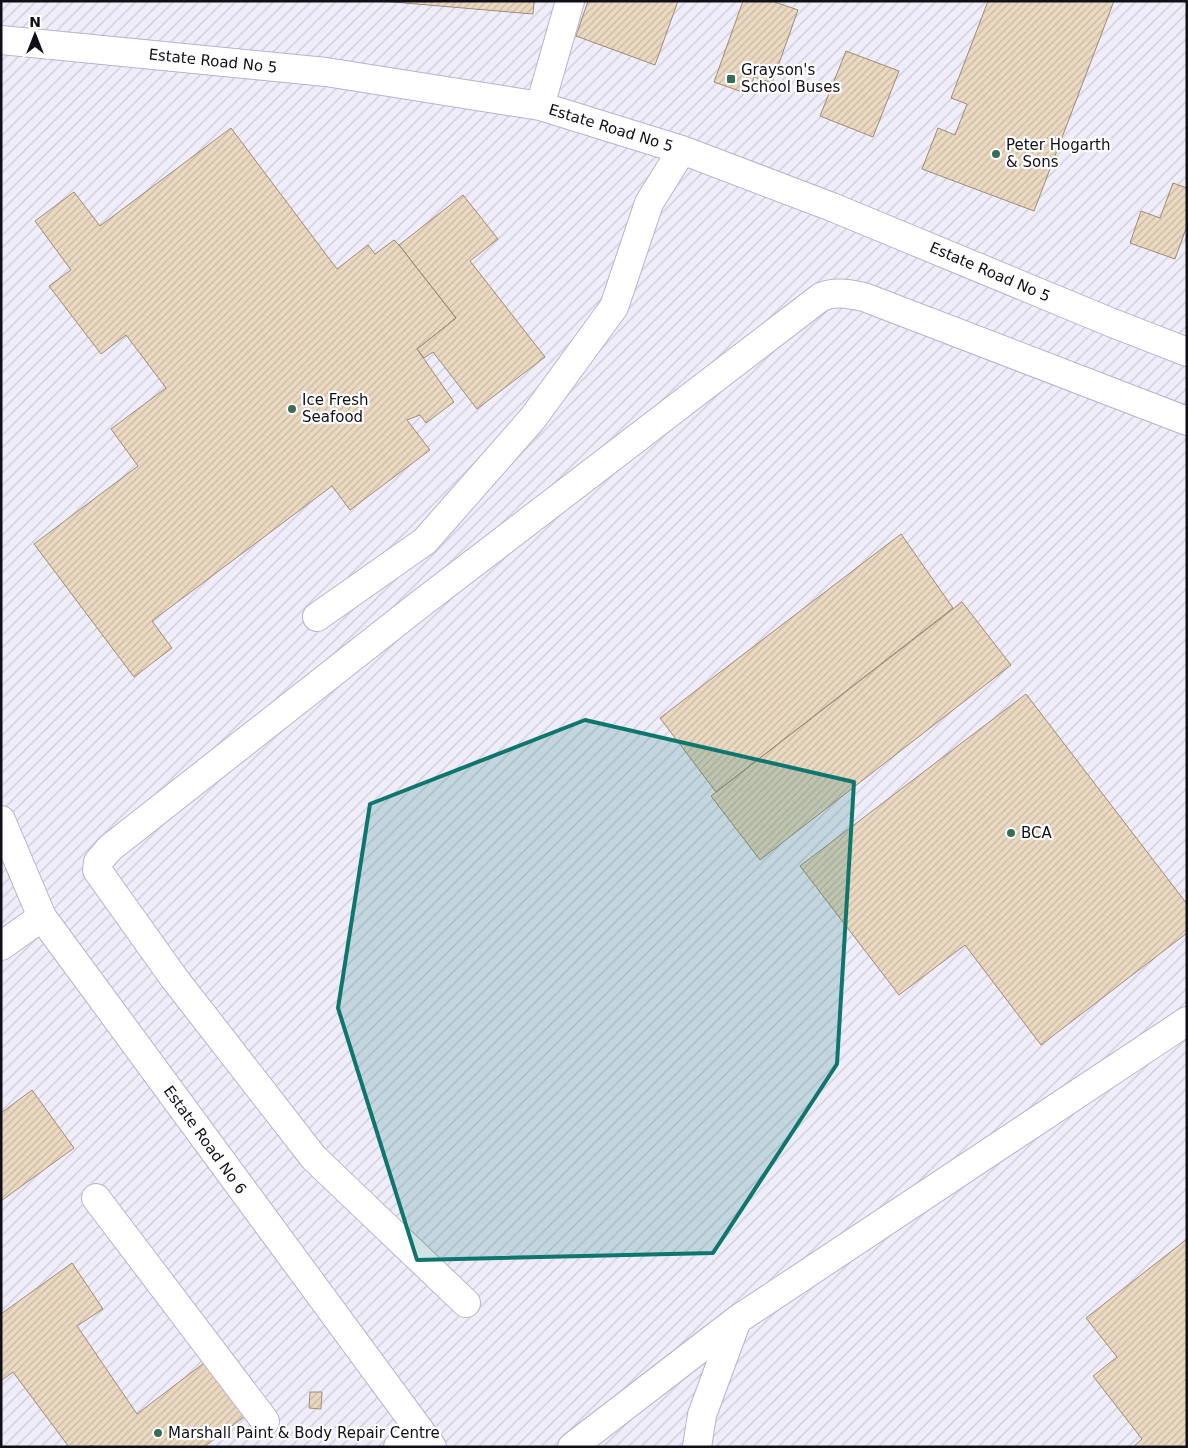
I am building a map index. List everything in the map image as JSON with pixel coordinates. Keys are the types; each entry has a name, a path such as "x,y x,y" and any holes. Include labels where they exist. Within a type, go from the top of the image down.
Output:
{"street":[{"path":"540,106 570,1"},
{"name":"Estate Road No 5","path":"1,40 326,72 540,106 682,150 832,207 1102,319 1187,352"},
{"path":"317,617 425,542 533,418 614,307 649,203 682,150"},
{"path":"466,1302 314,1158 174,978 97,870 98,862 110,848 419,605 821,297 840,292 864,297 1187,422"},
{"name":"Estate Road No 6","path":"1,820 42,917 426,1439"},
{"path":"1,946 42,917"},
{"path":"572,1447 737,1320 1187,1021"},
{"path":"96,1198 265,1421"},
{"path":"697,1447 702,1414 737,1320"},
{"path":"398,1447 426,1439"}],"highlighted area":[{"path":"585,720 854,782 837,1064 713,1253 417,1260 338,1008 370,804"}],"shaded area":[{"path":"1,1 1187,1 1187,1447 1,1447"}],"building":[{"path":"381,1 534,1 533,14"},
{"path":"588,1 678,1 655,65 576,36"},
{"path":"743,1 772,1 798,10 772,83 754,77 748,94 714,82"},
{"path":"988,1 1114,1 1034,211 922,169 938,128 955,135 967,104 951,98"},
{"path":"846,51 899,71 873,137 820,116"},
{"name":"Ice Fresh Seafood","path":"231,128 337,269 368,245 375,254 394,240 399,245 456,318 417,349 454,402 426,423 420,415 407,420 430,450 350,510 332,486 152,621 172,648 134,677 34,544 138,466 111,429 166,388 126,335 101,354 49,286 71,270 35,221 74,192 100,226"},
{"path":"1173,183 1187,188 1187,226 1175,259 1130,243 1141,211 1160,218"},
{"path":"463,195 498,239 470,261 545,357 477,409 433,352 424,358 417,349 456,318 399,245"},
{"path":"901,534 953,608 716,792 660,718"},
{"path":"962,602 1011,665 760,860 711,796"},
{"path":"1026,694 1187,904 1187,933 1041,1045 965,945 899,995 800,866"},
{"path":"32,1090 74,1148 1,1201 1,1113"},
{"path":"1187,1239 1187,1447 1133,1447 1142,1439 1093,1376 1117,1357 1086,1318"},
{"path":"72,1263 103,1309 77,1326 137,1414 204,1363 245,1416 204,1447 93,1447 91,1445 88,1447 69,1447 13,1372 2,1380 1,1314"},
{"path":"310,1392 322,1392 321,1409 309,1408"}],"place":[{"name":"Grayson's School Buses","path":"731,79"},
{"name":"Peter Hogarth & Sons","path":"996,154"},
{"name":"Ice Fresh Seafood","path":"292,409"},
{"name":"BCA","path":"1011,833"},
{"name":"Marshall Paint & Body Repair Centre","path":"158,1433"}]}
